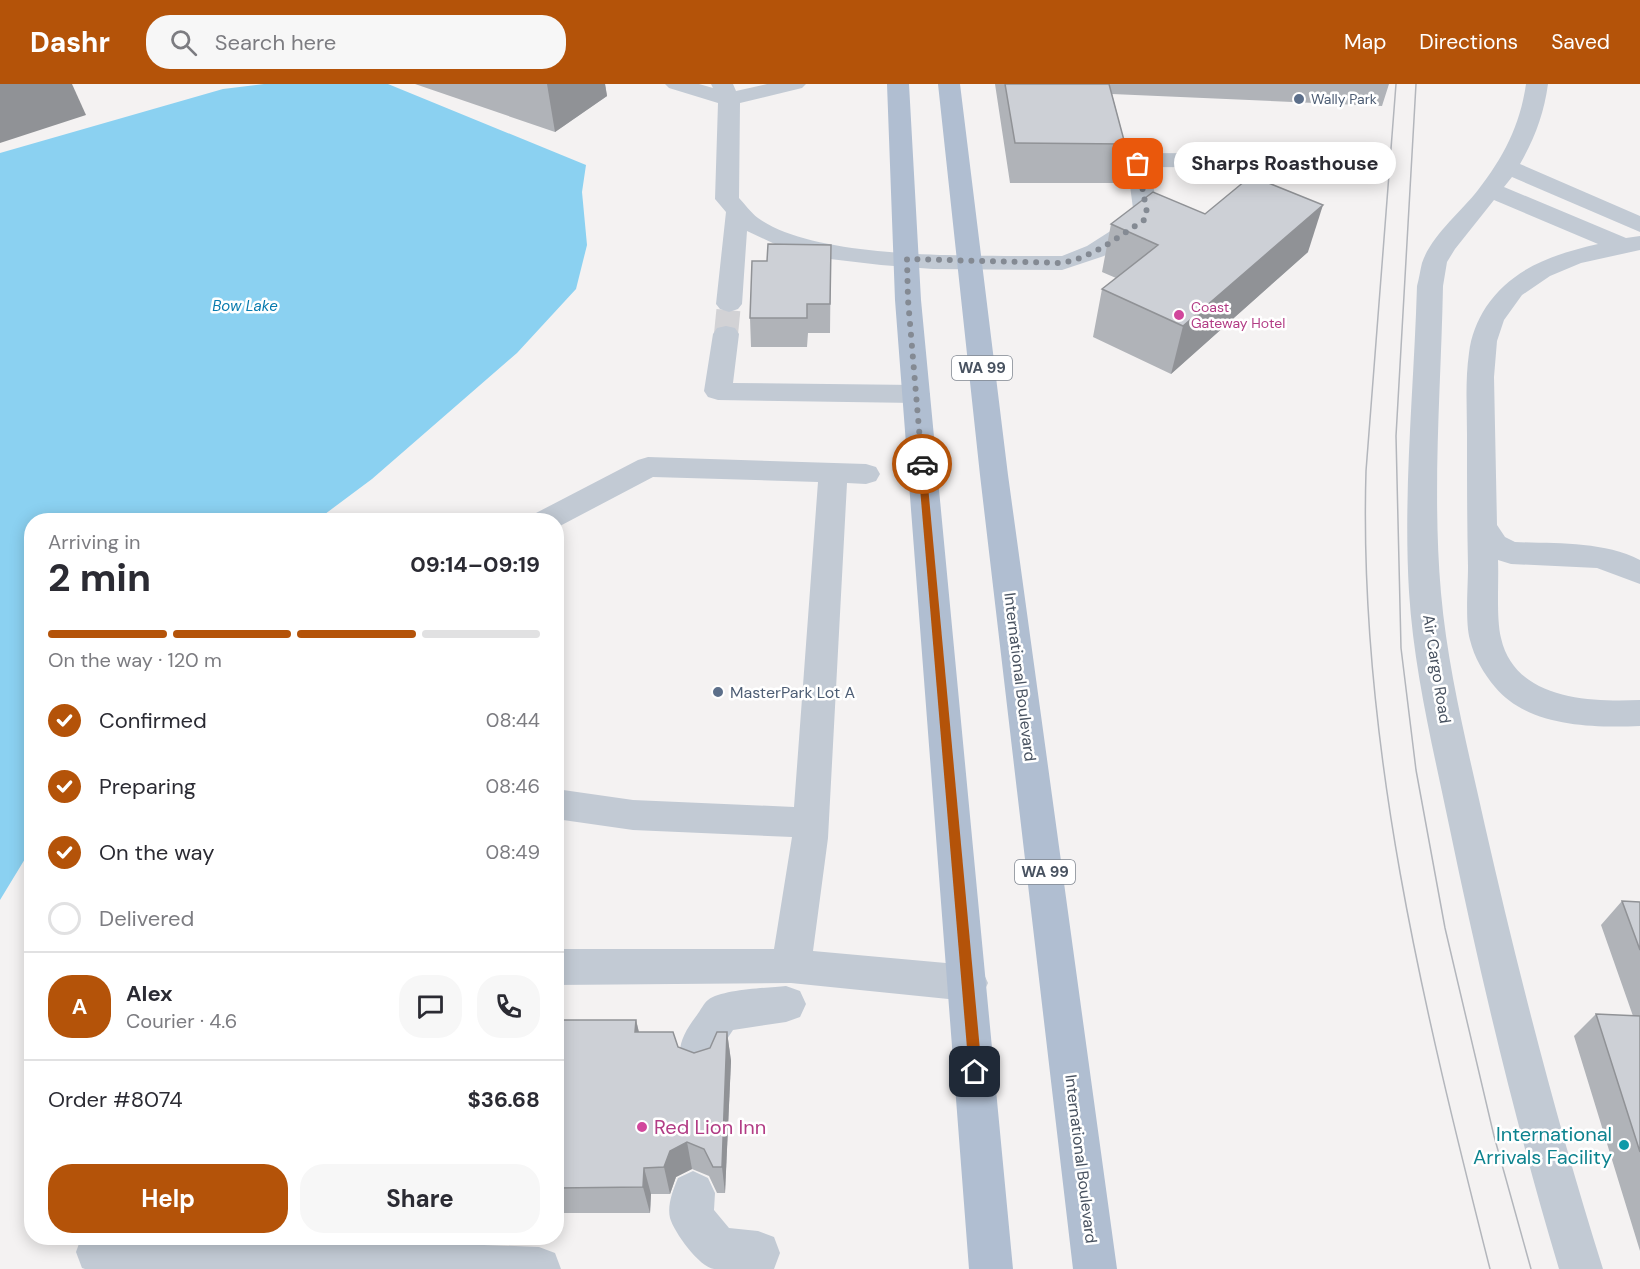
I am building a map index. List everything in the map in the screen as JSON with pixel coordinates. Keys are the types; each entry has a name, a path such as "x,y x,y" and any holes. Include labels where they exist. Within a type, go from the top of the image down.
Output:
{"main road":[{"path":"898,84 916,394 991,1269"},
{"name":"International Boulevard","path":"949,84 1095,1269"}],"street":[{"path":"676,84 725,92 795,84"},
{"name":"Air Cargo Road","path":"1537,84 1534,105 1510,161 1490,190 1444,246 1436,262 1430,286 1422,517 1430,646 1492,946 1523,1071 1581,1269"},
{"path":"725,92 729,146 727,199 737,214 768,233 808,247 864,258 1062,263 1078,260 1096,252 1144,220 1147,213 1138,169 1138,164 1142,160 1311,161"},
{"path":"1510,161 1640,211"},
{"path":"1510,161 1640,225"},
{"path":"1490,190 1631,245"},
{"path":"729,304 737,214"},
{"path":"1631,245 1580,256 1532,276 1513,290 1491,320 1484,341 1481,371 1481,524 1485,638 1490,655 1500,674 1515,689 1532,699 1555,706 1581,711 1640,713"},
{"path":"726,333 718,391 916,394"},
{"path":"560,513 648,467 866,474"},
{"path":"791,966 810,823 833,473"},
{"path":"1481,524 1494,544 1511,553 1597,557 1611,560 1640,573"},
{"path":"564,805 633,815 810,823"},
{"path":"564,967 791,966 968,983"},
{"path":"699,1061 701,1042 722,1013 786,1004"},
{"path":"693,1193 692,1217 718,1249 758,1253"},
{"path":"100,1245 98,1252 539,1269"}],"water":[{"name":"Bow Lake","path":"264,84 388,84 586,165 582,192 587,245 576,289 517,353 372,479 326,513 24,513 24,861 0,900 0,153 223,89"}],"building":[{"path":"1005,84 1109,84 1125,144 1015,143"},
{"path":"1251,176 1323,205 1183,326 1102,289 1158,245 1111,224 1153,192 1205,214"},
{"path":"768,244 831,245 830,304 807,304 807,318 750,318 752,261 767,261"},
{"path":"1622,901 1640,902 1640,950"},
{"path":"1596,1014 1640,1016 1640,1152"},
{"name":"Red Lion Inn","path":"564,1020 636,1020 635,1032 673,1032 678,1047 694,1053 710,1048 717,1032 727,1032 722,1167 713,1167 704,1149 687,1142 670,1151 664,1167 644,1168 643,1187 564,1188"}],"tunnel":[{"path":"726,334 729,304"}],"tram line":[{"path":"1396,84 1366,471 1366,572 1373,673 1384,774 1400,874 1442,1073 1490,1269"},
{"path":"1416,84 1396,436 1401,648 1416,770 1445,928 1494,1136 1531,1269"}],"way so far":[{"path":"922,464 908,300 907,259 1062,263 1078,260 1096,252 1144,220 1147,213 1138,164"}],"place":[{"name":"Wally Park","path":"1299,99"},
{"name":"Sharps Roasthouse","path":"1138,164"},
{"name":"Coast Gateway Hotel","path":"1179,315"},
{"name":"MasterPark Lot A","path":"718,692"},
{"name":"Red Lion Inn","path":"642,1127"},
{"name":"International Arrivals Facility","path":"1624,1145"}],"route":[{"path":"922,464 975,1072"}]}
